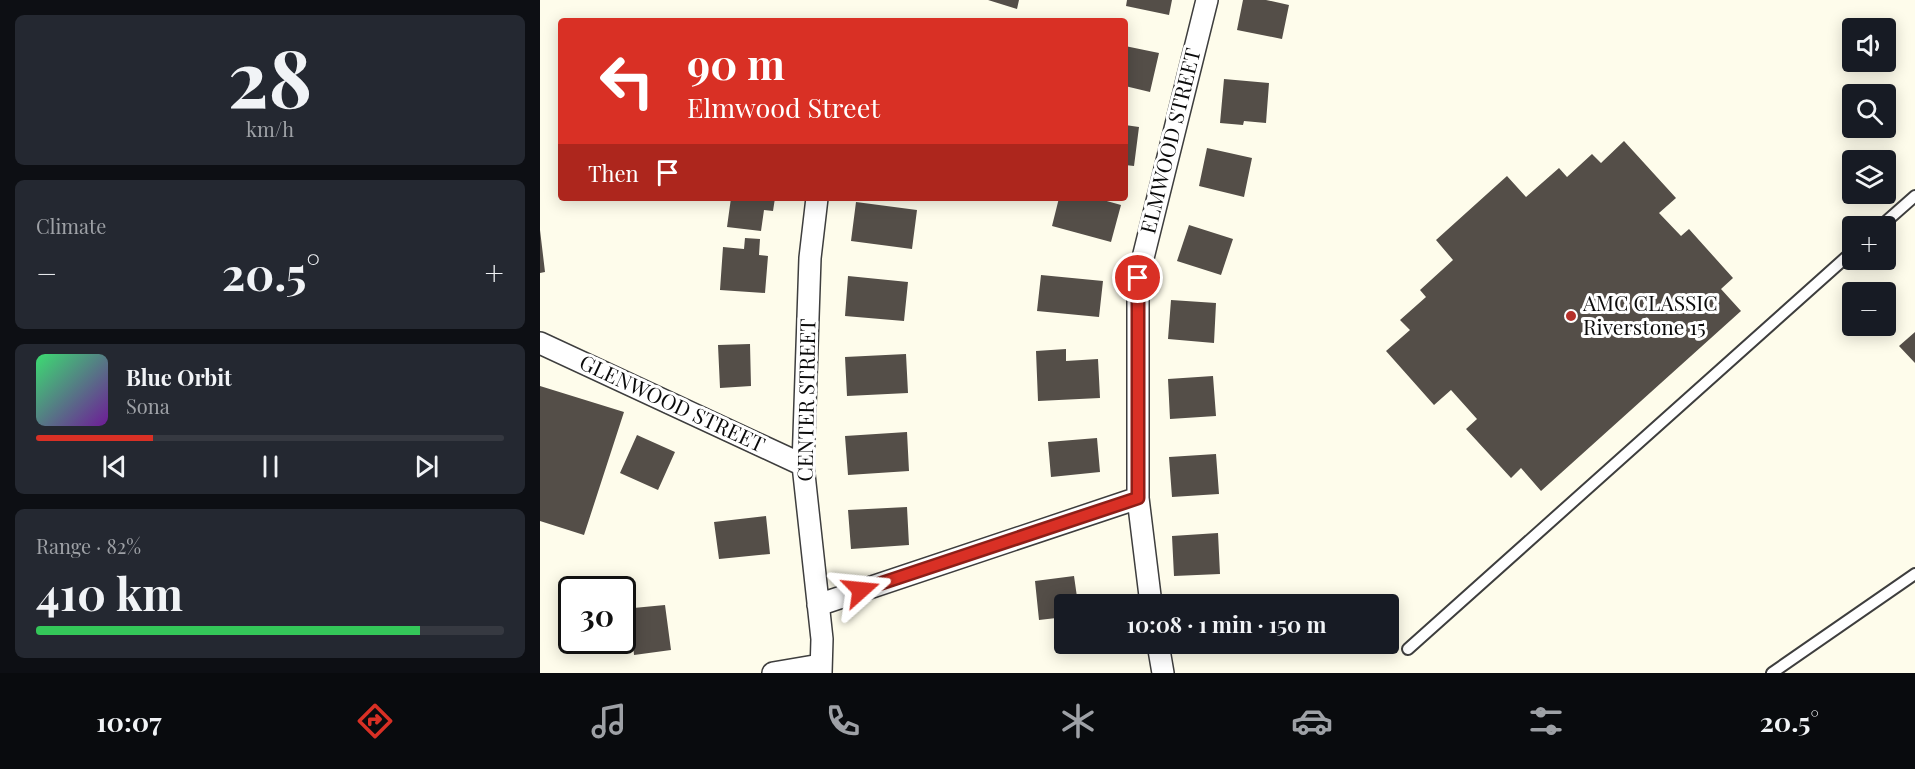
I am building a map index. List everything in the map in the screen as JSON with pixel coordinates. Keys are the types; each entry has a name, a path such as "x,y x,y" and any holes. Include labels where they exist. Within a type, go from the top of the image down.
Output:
{"street":[{"name":"ELMWOOD STREET","path":"1150,594 1138,498 1138,278 1207,0"},
{"name":"CENTER STREET","path":"817,201 810,258 803,465 822,639 820,669"},
{"name":"GLENWOOD STREET","path":"540,343 803,465"},
{"path":"818,605 1138,498"},
{"path":"1160,654 1163,673"},
{"path":"773,673 820,669"}],"lane":[{"path":"1892,216 1915,196"},
{"path":"1408,649 1842,261"},
{"path":"1772,673 1915,574"}],"building":[{"path":"988,0 1019,0 1017,9"},
{"path":"1127,0 1172,0 1169,15 1126,6"},
{"path":"1243,0 1266,0 1289,5 1282,39 1237,30"},
{"path":"1128,47 1159,53 1150,92 1128,87"},
{"path":"1224,79 1269,83 1266,123 1244,121 1243,125 1220,123"},
{"path":"1128,125 1139,127 1134,166 1128,165"},
{"name":"AMC CLASSIC Riverstone 15","path":"1624,141 1676,198 1659,213 1681,236 1689,229 1733,278 1721,289 1741,311 1541,491 1521,468 1511,478 1466,429 1477,419 1451,390 1434,405 1386,351 1410,330 1400,320 1426,297 1420,290 1453,260 1436,240 1507,176 1526,197 1559,168 1567,177 1592,154 1601,163"},
{"path":"1207,148 1252,158 1244,197 1199,186"},
{"path":"731,201 775,201 773,211 764,210 761,231 727,227"},
{"path":"1058,201 1107,201 1121,205 1111,242 1052,226"},
{"path":"856,202 917,210 912,249 851,241"},
{"path":"1189,225 1233,239 1221,275 1177,261"},
{"path":"540,230 545,272 540,273"},
{"path":"745,238 760,239 759,255 768,256 765,293 720,290 723,247 744,249"},
{"path":"1041,275 1103,281 1099,317 1037,311"},
{"path":"848,276 908,282 904,321 845,316"},
{"path":"1171,300 1216,303 1214,343 1168,339"},
{"path":"1915,332 1915,363 1899,346"},
{"path":"750,344 751,386 720,388 718,345"},
{"path":"1066,349 1066,361 1098,359 1100,398 1038,401 1036,351"},
{"path":"906,354 908,393 847,396 845,357"},
{"path":"1213,376 1216,416 1170,419 1168,379"},
{"path":"540,386 624,412 584,535 540,521"},
{"path":"907,432 909,471 848,475 845,436"},
{"path":"637,435 675,452 658,490 620,473"},
{"path":"1097,438 1100,472 1051,477 1048,442"},
{"path":"1216,454 1219,494 1172,497 1169,457"},
{"path":"907,507 909,545 851,549 848,510"},
{"path":"766,516 770,554 719,559 714,522"},
{"path":"1218,533 1220,574 1174,576 1172,536"},
{"path":"1074,576 1077,594 1054,594 1054,618 1039,620 1035,581"},
{"path":"665,605 671,650 634,655 636,654 636,608"}],"place":[{"name":"AMC CLASSIC Riverstone 15","path":"1571,316"}],"route":[{"path":"861,590 1138,498 1138,278"}]}
